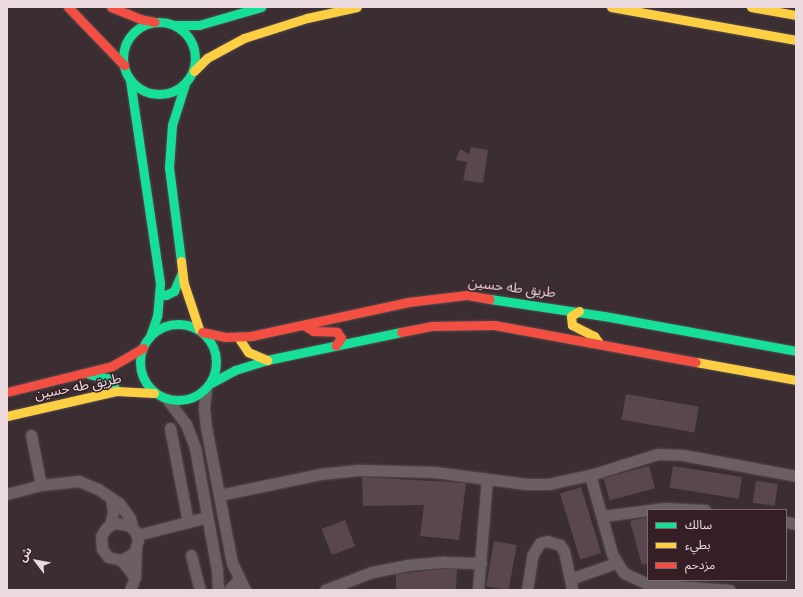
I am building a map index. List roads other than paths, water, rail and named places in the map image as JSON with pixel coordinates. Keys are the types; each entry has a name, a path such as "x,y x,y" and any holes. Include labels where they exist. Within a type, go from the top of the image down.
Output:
{"main road":[{"path":"68,7 124,66 130,80 159,273 160,294 150,336 143,348 140,362 142,376 154,393 167,399 188,400 235,370 267,360 431,326 473,324 494,325 796,380"},
{"path":"111,7 140,19 174,25 199,25 258,8"},
{"path":"200,331 186,295 182,272 169,153 172,125 185,84 194,71 225,47 256,33 357,7"},
{"path":"611,7 796,40"},
{"path":"751,7 796,13"},
{"path":"124,66 124,50 130,37 141,27 155,22"},
{"path":"174,25 191,40 196,55 194,71"},
{"path":"130,80 142,90 156,95 172,93 185,84"},
{"path":"160,294 168,295 174,291 182,272"},
{"name":"طريق طه حسين","path":"200,331 238,337 303,325 408,302 467,295 579,311 796,351"},
{"path":"579,311 571,316 572,325 594,336 600,345"},
{"path":"150,336 162,327 177,324 200,331 212,342 216,356 216,370 208,386"},
{"path":"303,325 313,331 337,332 341,338 336,345"},
{"path":"238,337 248,352 267,360"},
{"name":"طريق طه حسين","path":"7,392 112,366 143,348"},
{"path":"86,373 111,379 115,384 116,392"},
{"name":"طريق طه حسين","path":"7,416 116,392 154,393"}],"street":[{"path":"790,7 796,13"},
{"path":"208,386 204,418 232,562 245,590"},
{"path":"167,399 186,424 195,451 217,570 218,590"},
{"path":"170,428 188,522"},
{"path":"31,435 41,485"},
{"path":"195,451 210,449"},
{"path":"219,496 320,474 358,470 405,469 526,484 548,484 590,475 646,456 671,454 796,476"},
{"path":"590,475 616,563 630,577 648,584 730,590"},
{"path":"478,590 487,479"},
{"path":"7,494 41,485 79,481 111,498 125,510 134,531 136,549 135,577 131,590"},
{"path":"111,498 113,512 110,525 101,536 100,545 108,557 121,560 130,556 136,549"},
{"path":"656,509 684,509"},
{"path":"603,516 647,510"},
{"path":"110,525 124,523 134,531 188,522 207,517"},
{"path":"527,590 533,554 540,543 547,541 560,545 564,551 571,584 616,563"},
{"path":"191,555 200,590"},
{"path":"121,560 135,577"},
{"path":"325,590 354,578 401,566 444,562 480,563"},
{"path":"228,590 239,579"}]}
